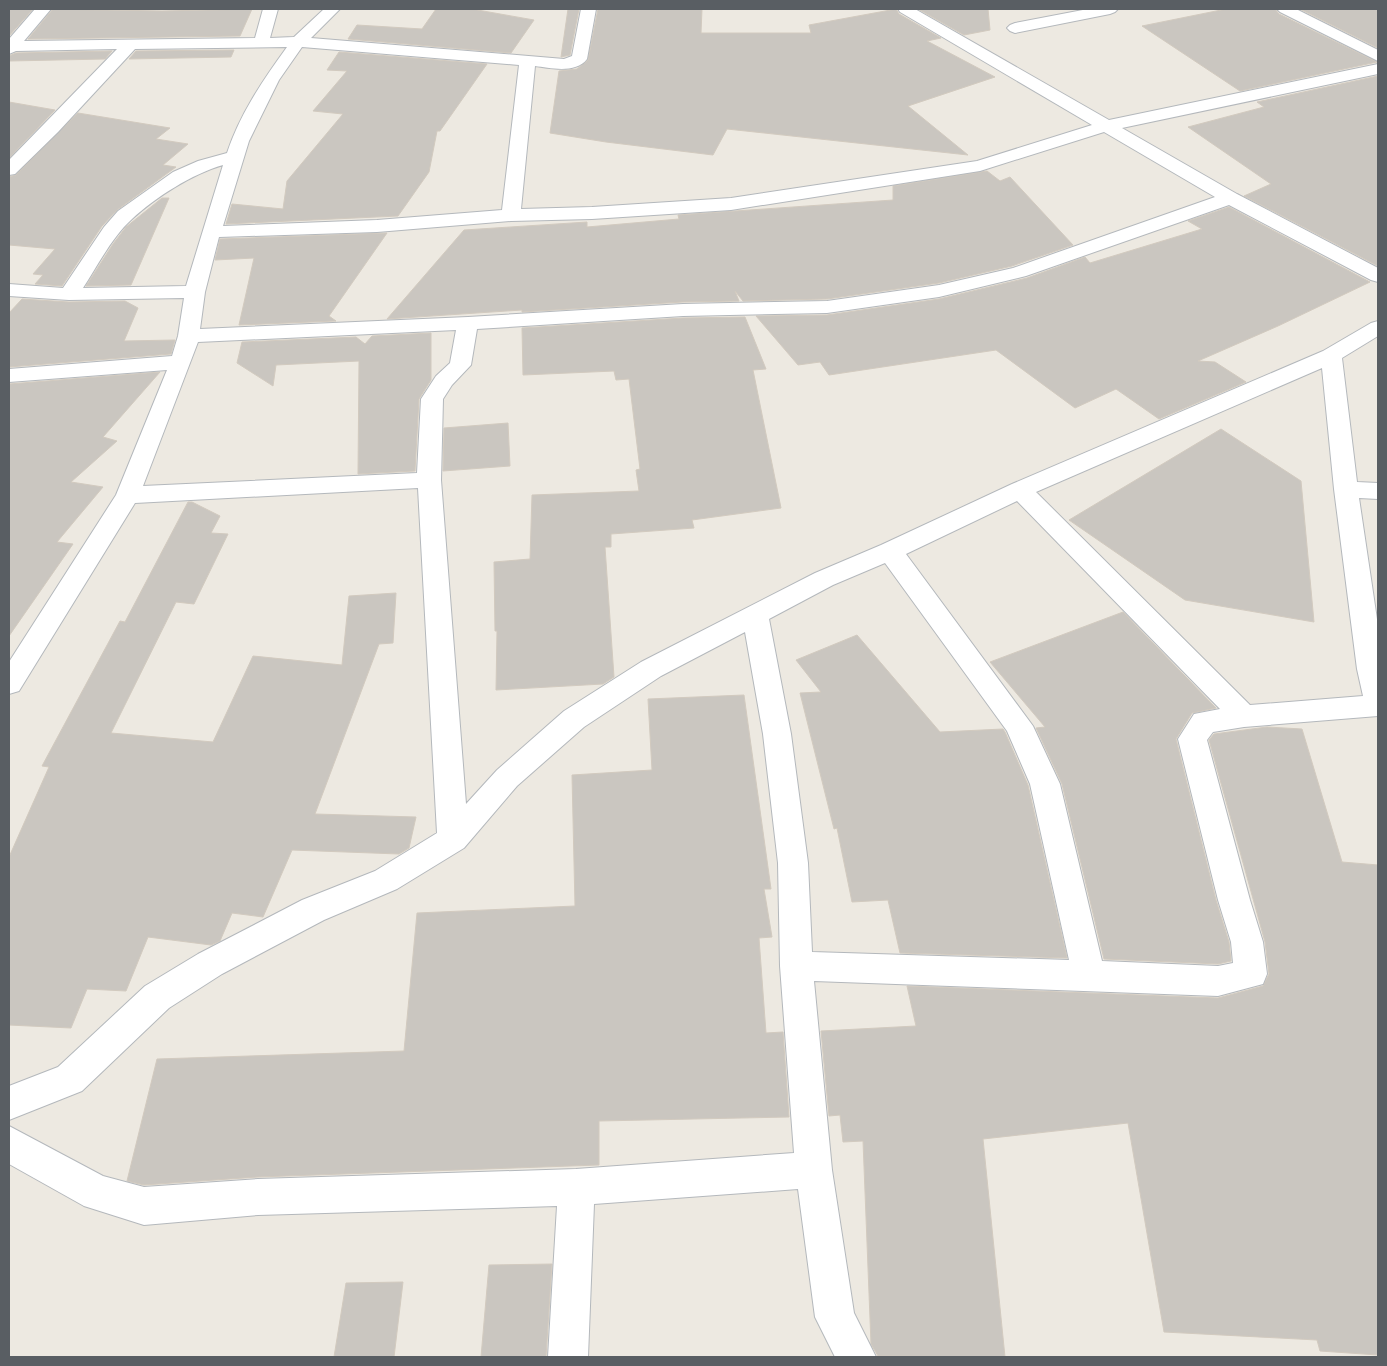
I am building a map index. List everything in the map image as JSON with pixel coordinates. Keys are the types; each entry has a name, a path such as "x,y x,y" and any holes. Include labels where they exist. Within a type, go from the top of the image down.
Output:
{"street":[{"path":"10,47 43,9"},
{"path":"261,44 270,9"},
{"path":"9,684 128,495 181,362 189,336 195,292 211,232 236,156 252,116 271,80 298,42 333,9"},
{"path":"10,47 132,43 261,44 298,42 565,64 580,59 589,9"},
{"path":"905,9 1230,198 1378,276"},
{"path":"1015,28 1110,9"},
{"path":"1285,9 1378,56"},
{"path":"9,170 52,128 132,43"},
{"path":"511,215 527,61"},
{"path":"211,232 377,226 511,215 601,213 731,204 980,166 1106,126 1378,69"},
{"path":"69,294 111,231 125,215 179,176 204,165 236,156"},
{"path":"189,336 468,323 684,310 827,307 939,292 1035,267 1230,198"},
{"path":"9,290 69,294 195,292"},
{"path":"453,839 430,480 432,399 444,381 460,365 468,323"},
{"path":"9,1103 70,1079 157,997 210,964 306,914 386,880 453,839 507,778 574,719 651,668 824,579 890,551 1020,490 1331,356 1378,327"},
{"path":"1331,356 1346,489 1371,669 1378,699"},
{"path":"9,375 181,362"},
{"path":"128,495 430,480"},
{"path":"1346,489 1378,491"},
{"path":"1020,490 1244,716"},
{"path":"890,551 1019,726 1045,784 1089,975"},
{"path":"755,614 777,734 794,863 796,966 814,1170 835,1317 856,1357"},
{"path":"796,966 1218,981 1251,974 1247,942 1234,900 1192,739 1204,722 1244,716 1378,705"},
{"path":"9,1144 97,1193 144,1206 258,1197 576,1187 814,1170"},
{"path":"568,1357 576,1187"}],"building":[{"path":"9,9 33,9 9,36"},
{"path":"53,9 162,11 252,9 240,36 28,39"},
{"path":"436,9 472,9 534,20 511,53 348,39 357,25 422,29"},
{"path":"568,9 579,9 570,55 561,57"},
{"path":"598,9 702,9 701,33 811,33 809,25 896,9 899,14 941,38 927,41 995,77 908,106 968,155 727,129 713,155 550,133 559,71 577,69 588,60"},
{"path":"918,9 988,9 990,30 964,35"},
{"path":"1226,9 1275,9 1279,14 1377,62 1240,91 1142,26"},
{"path":"1300,9 1378,9 1378,48"},
{"path":"234,50 231,57 129,59 136,51"},
{"path":"112,51 105,59 9,61 9,56 16,53"},
{"path":"339,52 487,64 440,131 437,131 429,172 398,216 226,224 232,204 283,209 287,181 343,114 313,111 347,71 327,70"},
{"path":"1378,76 1378,266 1244,196 1271,184 1188,127 1264,107 1257,102"},
{"path":"9,102 55,110 9,158"},
{"path":"78,113 170,128 156,139 188,144 163,165 176,167 117,210 102,226 62,286 35,284 43,275 33,274 55,249 9,245 9,177 16,175"},
{"path":"987,171 1000,181 1010,177 1073,245 1012,266 939,283 827,299 743,301 735,291 739,301 683,302 522,312 522,310 387,319 464,230 587,222 587,227 679,219 678,215 893,200 893,186"},
{"path":"162,198 169,198 131,285 86,286 126,227"},
{"path":"1229,207 1370,282 1278,326 1198,361 1215,362 1246,382 1159,419 1116,389 1075,408 996,350 829,375 820,362 798,365 756,316 827,315 939,299 1027,278 1085,257 1090,263 1202,229 1188,221"},
{"path":"387,233 329,316 336,321 239,325 254,258 215,260 220,239"},
{"path":"22,299 69,302 125,301 138,308 124,341 175,340 171,354 9,367 9,313"},
{"path":"745,317 766,369 753,370 781,508 692,520 694,528 611,534 611,547 605,547 614,677 603,684 496,690 497,631 495,631 494,562 530,559 532,495 639,491 636,470 640,469 629,379 616,380 614,371 523,375 522,328 683,318"},
{"path":"431,333 431,380 419,399 415,471 358,474 359,361 276,365 273,386 237,363 242,342 356,337 365,344 372,336"},
{"path":"160,372 103,437 117,441 71,482 103,487 57,542 73,544 9,636 9,384"},
{"path":"508,423 510,466 443,471 444,428"},
{"path":"1221,429 1301,481 1314,622 1185,600 1069,520"},
{"path":"188,502 192,502 220,516 211,533 228,534 194,604 176,602 111,733 213,742 253,656 342,665 349,596 396,593 393,643 379,644 315,814 416,817 409,848 399,854 292,850 263,917 232,913 220,941 211,945 148,937 126,991 87,989 71,1028 9,1025 9,857 49,767 42,766 120,621 125,622"},
{"path":"1123,612 1216,708 1192,713 1176,739 1216,900 1229,942 1231,961 1218,964 1104,959 1062,784 1036,728 1045,727 990,662"},
{"path":"857,635 940,732 1003,729 1005,732 1028,785 1067,958 900,953 888,900 852,902 837,828 834,829 800,693 821,692 796,660"},
{"path":"744,695 771,889 764,889 772,937 759,938 766,1033 783,1032 789,1117 599,1121 599,1165 258,1177 144,1185 127,1181 157,1059 404,1051 417,913 575,906 572,775 652,770 648,699"},
{"path":"1267,727 1302,729 1342,862 1378,865 1378,1355 1320,1351 1317,1340 1164,1332 1128,1123 983,1139 1005,1357 878,1356 871,1344 863,1141 843,1142 840,1115 829,1116 821,1031 916,1026 907,986 1218,998 1263,986 1269,974 1265,942 1209,740 1214,734"},
{"path":"552,1264 546,1357 481,1357 489,1265"},
{"path":"403,1282 394,1357 334,1357 346,1283"}]}
